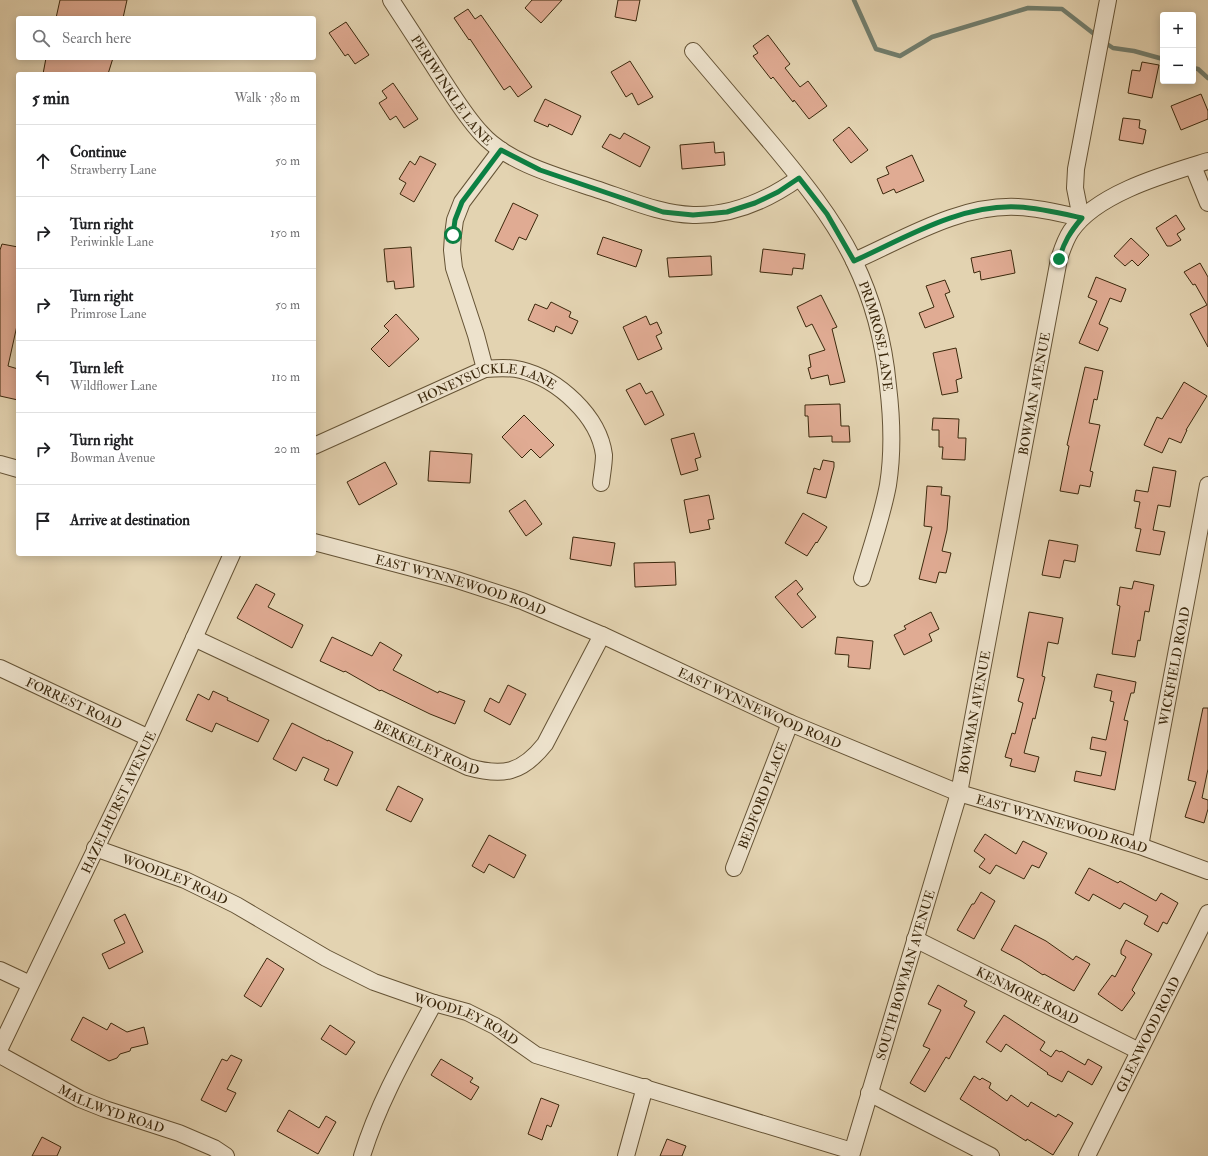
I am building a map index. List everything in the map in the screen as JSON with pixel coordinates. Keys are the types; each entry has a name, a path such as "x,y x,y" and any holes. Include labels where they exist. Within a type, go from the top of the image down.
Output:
{"street":[{"name":"PERIWINKLE LANE","path":"392,0 464,111 481,134 501,150 540,170 663,212 693,215 727,212 755,203 778,192 799,178"},
{"path":"854,261 937,223 980,210 1017,207 1044,210 1082,218 1074,188 1076,169 1108,0"},
{"name":"PRIMROSE LANE","path":"693,51 799,178 827,214 854,261 873,308 885,358 890,399 892,442 888,484 884,506 862,578"},
{"path":"485,369 476,335 454,268 452,250 453,235 455,220 462,202 501,150"},
{"name":"BOWMAN AVENUE","path":"959,793 1059,259 1063,246 1070,232 1082,218 1100,205 1119,194 1149,181 1208,161"},
{"path":"1193,166 1208,203"},
{"name":"HONEYSUCKLE LANE","path":"316,445 485,369 519,369 534,373 561,389 573,399 588,417 602,444 604,457 601,483"},
{"path":"0,464 16,468"},
{"name":"WICKFIELD ROAD","path":"1140,846 1208,485"},
{"name":"EAST WYNNEWOOD ROAD","path":"316,543 454,579 522,601 602,636 790,723 959,793 1140,846 1208,871"},
{"name":"HAZELHURST AVENUE","path":"0,1048 148,738 231,556"},
{"name":"BERKELEY ROAD","path":"194,638 468,767 485,772 498,773 509,771 528,762 536,756 546,744 602,636"},
{"name":"FORREST ROAD","path":"0,668 148,738"},
{"name":"BEDFORD PLACE","path":"734,868 790,723"},
{"name":"SOUTH BOWMAN AVENUE","path":"852,1154 959,793"},
{"name":"WOODLEY ROAD","path":"95,848 185,880 236,905 326,958 374,982 434,1003 467,1012 495,1026 540,1056 645,1087 852,1154"},
{"name":"GLENWOOD ROAD","path":"1087,1156 1208,914"},
{"name":"KENMORE ROAD","path":"915,939 1140,1051"},
{"path":"0,970 30,984"},
{"path":"362,1156 392,1081 434,1003"},
{"name":"MALLWYD ROAD","path":"0,1055 80,1099 179,1133 214,1148 226,1156"},
{"path":"626,1156 645,1087"},
{"path":"869,1093 991,1156"}],"building":[{"path":"60,0 127,0 123,16 56,16"},
{"path":"532,0 562,0 541,23 525,8"},
{"path":"618,0 640,0 636,21 615,17"},
{"path":"468,9 475,19 481,15 532,87 518,97 510,86 504,90 454,18"},
{"path":"346,22 369,55 355,64 348,54 345,56 329,33"},
{"path":"768,35 790,64 785,68 800,87 808,81 827,106 809,119 773,77 771,79 753,56 758,53 753,46"},
{"path":"46,60 112,60 109,72 43,72"},
{"path":"630,61 653,97 638,105 632,93 626,97 611,72"},
{"path":"1142,62 1159,65 1152,98 1128,93 1132,70 1140,71"},
{"path":"393,83 418,119 404,128 396,116 390,120 379,103 387,98 382,91"},
{"path":"1201,94 1208,111 1208,119 1181,130 1171,106"},
{"path":"545,99 581,116 572,135 549,124 548,127 534,121"},
{"path":"1123,118 1140,120 1139,128 1146,130 1143,144 1119,140"},
{"path":"849,127 868,150 851,163 833,140"},
{"path":"624,133 650,147 640,167 602,147 610,134 620,139"},
{"path":"714,142 715,153 724,152 725,165 682,169 680,145"},
{"path":"912,155 924,181 896,193 894,189 883,194 877,179 889,174 886,167"},
{"path":"420,156 436,164 414,202 400,194 406,183 399,179 410,161 415,165"},
{"path":"513,203 538,215 526,240 519,237 513,250 495,241"},
{"path":"1176,215 1185,229 1177,234 1181,240 1171,246 1167,246 1156,228"},
{"path":"603,237 642,250 636,267 597,254"},
{"path":"1131,238 1149,255 1138,266 1132,260 1125,266 1114,256"},
{"path":"2,244 16,247 16,330 8,366 16,368 16,400 0,396 0,250"},
{"path":"411,247 414,287 395,289 394,281 387,282 384,249"},
{"path":"763,249 805,254 803,269 793,268 792,275 760,272"},
{"path":"1011,250 1015,273 981,280 980,271 974,273 971,258"},
{"path":"711,256 712,275 669,277 667,258"},
{"path":"1200,263 1208,277 1208,347 1190,314 1207,305 1195,284 1193,285 1184,272"},
{"path":"1096,277 1126,289 1121,302 1110,298 1099,324 1108,328 1098,351 1079,343 1097,301 1088,297"},
{"path":"945,280 950,292 945,294 954,317 925,328 919,313 934,307 926,286"},
{"path":"821,295 837,327 832,329 845,382 830,385 828,375 811,379 808,368 811,367 809,355 825,350 812,324 806,327 797,307"},
{"path":"551,302 571,312 569,317 578,321 572,334 556,326 554,332 528,320 535,304 547,309"},
{"path":"396,314 419,339 389,367 371,349 389,331 384,326"},
{"path":"646,316 650,325 657,322 662,333 656,336 662,349 638,360 623,327"},
{"path":"956,348 962,378 956,380 958,392 942,395 933,353"},
{"path":"1085,367 1103,371 1097,400 1094,399 1089,423 1100,425 1090,471 1093,472 1090,487 1080,485 1078,494 1060,491 1069,446 1067,445"},
{"path":"1184,382 1207,396 1186,430 1181,443 1169,438 1162,453 1144,445 1157,417 1162,419"},
{"path":"640,383 646,394 652,391 664,415 645,425 626,390"},
{"path":"840,404 841,426 849,426 850,442 832,442 832,436 809,437 808,416 805,416 805,405"},
{"path":"524,415 554,445 540,458 531,449 522,458 502,437"},
{"path":"933,418 959,419 958,438 966,438 965,460 942,459 943,447 939,447 939,430 932,430"},
{"path":"694,433 701,457 695,459 698,470 681,475 671,439"},
{"path":"430,451 472,454 470,483 428,481"},
{"path":"823,460 834,462 826,498 807,493 814,468 820,470"},
{"path":"385,462 397,484 359,505 347,482"},
{"path":"1153,467 1176,471 1170,507 1158,505 1153,530 1165,532 1160,555 1136,551 1141,529 1135,528 1140,502 1134,501 1136,490 1148,492"},
{"path":"927,486 942,487 941,495 950,496 947,530 942,551 951,553 946,573 939,572 936,583 919,579 932,527 924,526"},
{"path":"709,495 714,519 708,520 710,529 690,533 684,500"},
{"path":"525,500 542,524 526,536 509,511"},
{"path":"803,513 827,527 807,556 785,543"},
{"path":"573,537 615,543 611,566 570,559"},
{"path":"1049,540 1078,545 1075,562 1064,560 1060,578 1042,575"},
{"path":"675,562 676,585 635,587 634,563"},
{"path":"796,580 803,589 797,594 816,617 802,628 775,597"},
{"path":"1134,581 1154,585 1149,612 1145,611 1140,641 1138,640 1135,657 1112,654 1120,606 1117,605 1120,587 1132,589"},
{"path":"256,584 275,594 268,607 303,625 292,648 237,618"},
{"path":"931,612 939,629 929,634 932,641 904,655 894,635 906,629 904,626"},
{"path":"1029,612 1063,618 1058,644 1048,642 1042,676 1045,677 1035,719 1033,718 1024,753 1039,757 1035,772 1010,766 1012,759 1005,757 1012,733 1015,734 1023,703 1018,701 1024,679 1017,677"},
{"path":"332,637 372,656 380,642 402,655 393,670 438,693 439,691 465,701 455,724 430,714 381,690 380,691 345,671 344,672 320,661"},
{"path":"837,637 873,641 870,669 848,667 849,655 835,654"},
{"path":"1097,674 1136,682 1134,693 1131,693 1124,720 1128,721 1115,790 1074,781 1076,771 1101,776 1106,752 1090,749 1092,737 1106,740 1114,702 1110,701 1112,691 1094,687"},
{"path":"508,685 526,694 510,725 484,711 490,698 499,703"},
{"path":"213,691 228,698 227,700 269,720 258,742 216,723 212,732 186,720 198,694 209,700"},
{"path":"1203,708 1208,708 1208,769 1202,798 1208,800 1208,809 1204,823 1185,817 1196,782 1188,780"},
{"path":"292,723 353,752 337,786 324,780 329,769 303,757 296,771 273,759"},
{"path":"398,786 423,799 411,822 386,810"},
{"path":"985,834 1016,854 1023,841 1047,853 1039,868 1032,865 1024,879 996,865 990,874 979,867 985,859 974,851"},
{"path":"489,835 526,855 514,878 489,864 484,873 472,866"},
{"path":"1089,868 1118,883 1120,881 1156,901 1161,893 1178,903 1167,924 1163,922 1158,932 1144,924 1148,916 1124,903 1120,909 1093,894 1089,901 1075,893"},
{"path":"981,892 995,901 974,939 957,930 972,904 974,904"},
{"path":"125,914 143,952 109,969 102,954 125,943 114,920"},
{"path":"1015,925 1046,941 1073,960 1076,956 1090,964 1074,991 1044,974 1043,975 1001,950"},
{"path":"1126,940 1152,954 1132,990 1135,993 1122,1011 1098,994 1112,975 1115,977 1126,957 1121,954 1121,950"},
{"path":"267,958 284,969 261,1007 244,996"},
{"path":"938,985 967,1001 964,1006 975,1012 949,1059 946,1057 925,1092 910,1083 930,1049 923,1046 941,1010 928,1004"},
{"path":"1004,1015 1045,1042 1040,1050 1051,1057 1056,1050 1061,1051 1085,1065 1088,1059 1102,1067 1092,1085 1068,1071 1062,1082 1047,1074 1048,1073 1006,1044 1001,1052 986,1042"},
{"path":"83,1017 107,1030 111,1023 127,1032 144,1027 148,1044 131,1048 130,1051 120,1054 117,1058 109,1061 71,1040"},
{"path":"330,1025 355,1042 346,1055 321,1039"},
{"path":"231,1055 242,1060 227,1089 236,1093 226,1112 201,1100 222,1059 227,1061"},
{"path":"441,1059 473,1078 470,1082 479,1087 471,1100 431,1075"},
{"path":"974,1076 980,1080 982,1078 991,1083 989,1088 1007,1101 1011,1095 1028,1107 1031,1102 1056,1117 1058,1114 1073,1123 1053,1155 1027,1139 1026,1141 960,1099"},
{"path":"541,1098 559,1105 551,1127 547,1125 542,1140 528,1134"},
{"path":"289,1110 319,1128 326,1116 336,1122 318,1154 277,1131"},
{"path":"42,1137 61,1147 57,1156 32,1156"},
{"path":"667,1139 686,1146 682,1156 660,1156"}],"waterway":[{"path":"854,0 876,49 900,56 932,37 1028,8 1062,9 1098,37"},
{"path":"1104,42 1113,48 1134,51 1160,58"},
{"path":"1196,69 1208,78"}],"route":[{"path":"453,235 455,220 462,202 501,150 540,170 663,212 693,215 727,212 755,203 778,192 799,178 827,214 854,261 937,223 980,210 1017,207 1044,210 1082,218 1070,232 1063,246 1059,259"}]}
